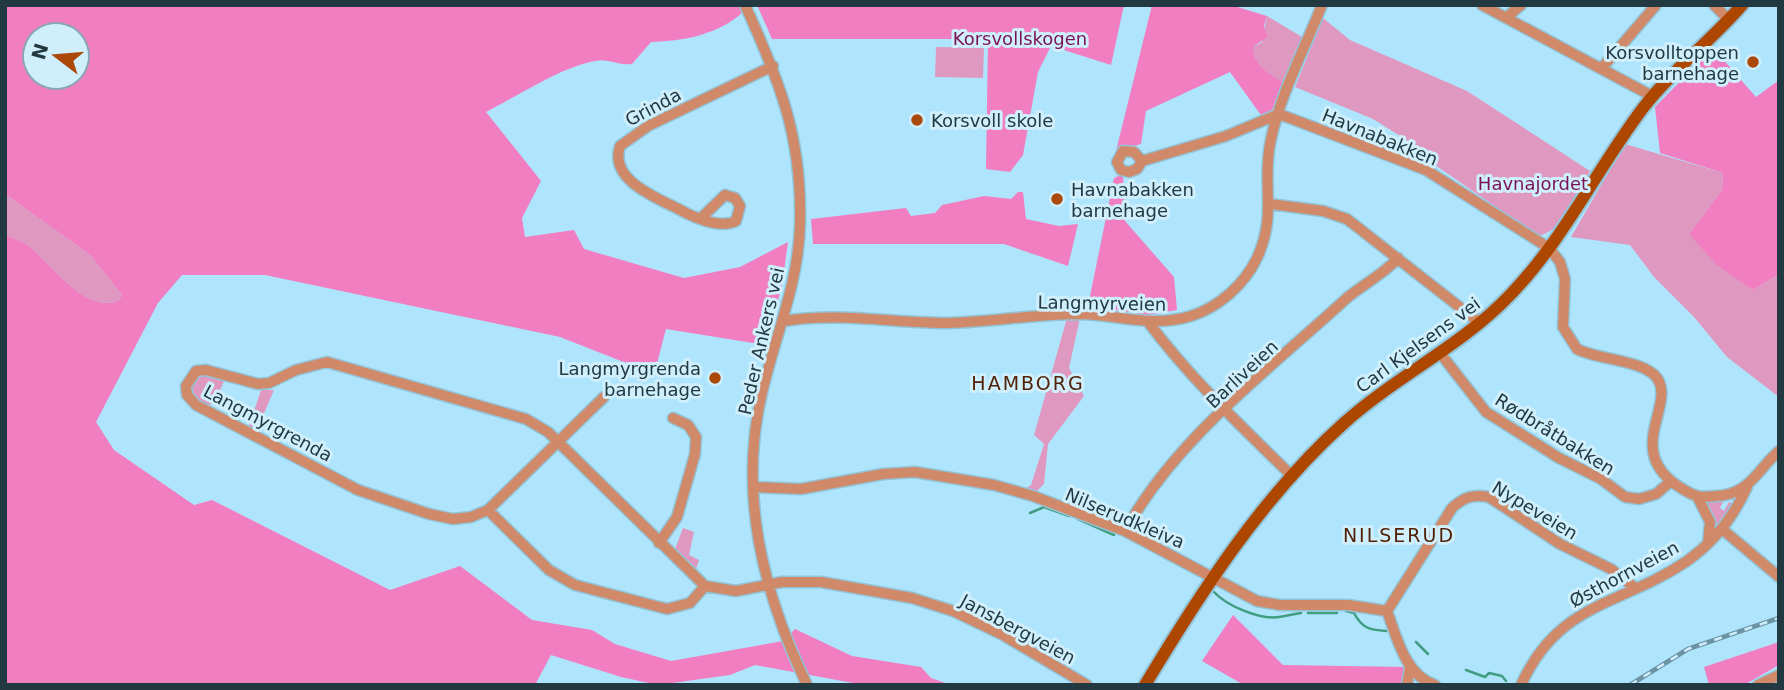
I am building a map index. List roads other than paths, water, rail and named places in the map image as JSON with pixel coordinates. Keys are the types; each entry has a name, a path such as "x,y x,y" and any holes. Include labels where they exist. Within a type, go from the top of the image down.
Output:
{"main road":[{"name":"Carl Kjelsens vei","path":"1145,685 1214,577 1292,476 1363,407 1480,323 1520,285 1549,248 1653,96 1742,5"}],"street":[{"name":"Peder Ankers vei","path":"745,5 773,66 790,116 799,185 800,225 785,321 762,393 753,487 757,538 767,586 787,644 807,685"},
{"name":"Langmyrveien","path":"785,321 817,316 887,322 950,323 1070,314 1148,322 1192,316 1214,306 1233,291 1248,273 1260,250 1268,225 1270,204 1269,148 1279,114 1322,5"},
{"path":"1482,5 1653,96"},
{"path":"1506,18 1521,5"},
{"path":"1602,68 1656,5"},
{"path":"1714,5 1729,20"},
{"name":"Grinda","path":"700,219 628,180 618,167 620,146 648,126 773,66"},
{"path":"1142,161 1226,135 1279,114"},
{"name":"Havnabakken","path":"1279,114 1426,170 1549,248"},
{"path":"1270,204 1337,215 1360,227 1480,323"},
{"path":"1549,248 1563,268 1563,327 1572,344 1585,353 1646,369 1658,380 1662,395 1651,440 1658,464 1670,482 1698,498 1710,522 1708,543"},
{"name":"Barliveien","path":"1125,531 1172,464 1224,411 1351,295 1398,258"},
{"path":"1148,322 1171,353 1224,411 1292,476"},
{"name":"Rødbråtbakken","path":"1440,353 1486,412 1559,458 1601,479 1625,497 1639,499 1656,494 1670,482"},
{"name":"Langmyrgrenda","path":"604,397 560,442 488,510 471,517 453,519 386,501 358,489 196,405 186,391 188,379 196,371 206,370 258,384 269,383 296,370 327,362 526,419 560,442 705,586"},
{"path":"659,543 677,517 697,445 688,425 673,418"},
{"path":"1698,498 1730,495 1747,487 1779,451"},
{"name":"Nilserudkleiva","path":"753,487 801,489 883,474 915,472 994,485 1033,496 1125,531 1247,597 1267,603 1348,605 1387,611"},
{"name":"Østhornveien","path":"1521,685 1541,648 1559,629 1589,609 1689,560 1722,529 1747,487"},
{"name":"Nypeveien","path":"1387,611 1452,508 1462,499 1476,495 1489,497 1560,544 1611,569 1634,587"},
{"path":"488,510 549,570 576,585 667,609 690,603 705,586 736,591 767,586"},
{"path":"1722,529 1779,577"},
{"name":"Jansbergveien","path":"767,586 801,582 838,583 912,598 953,611 1003,635 1087,685"},
{"path":"1387,611 1410,667 1418,676 1435,685"},
{"path":"1407,685 1410,667"},
{"path":"1758,685 1779,675"}],"waterway":[{"path":"1030,513 1044,507 1069,516"},
{"path":"1078,519 1114,535"},
{"path":"1214,592 1235,607 1254,614 1279,617 1301,613"},
{"path":"1346,611 1354,613 1367,627 1386,631"},
{"path":"1308,613 1337,613"},
{"path":"1416,642 1428,654"},
{"path":"1466,670 1485,677 1489,673 1502,676 1506,681"}],"railway":[{"path":"1630,685 1688,649 1779,618"}],"place":[{"name":"Korsvolltoppen barnehage","path":"1753,62"},
{"name":"Korsvoll skole","path":"917,120"},
{"name":"Havnabakken barnehage","path":"1057,199"},
{"name":"Langmyrgrenda barnehage","path":"715,378"}],"district":[{"name":"HAMBORG","path":"1028,383"},
{"name":"NILSERUD","path":"1399,535"}],"park label":[{"name":"Korsvollskogen","path":"1020,38"},
{"name":"Havnajordet","path":"1533,183"}]}
